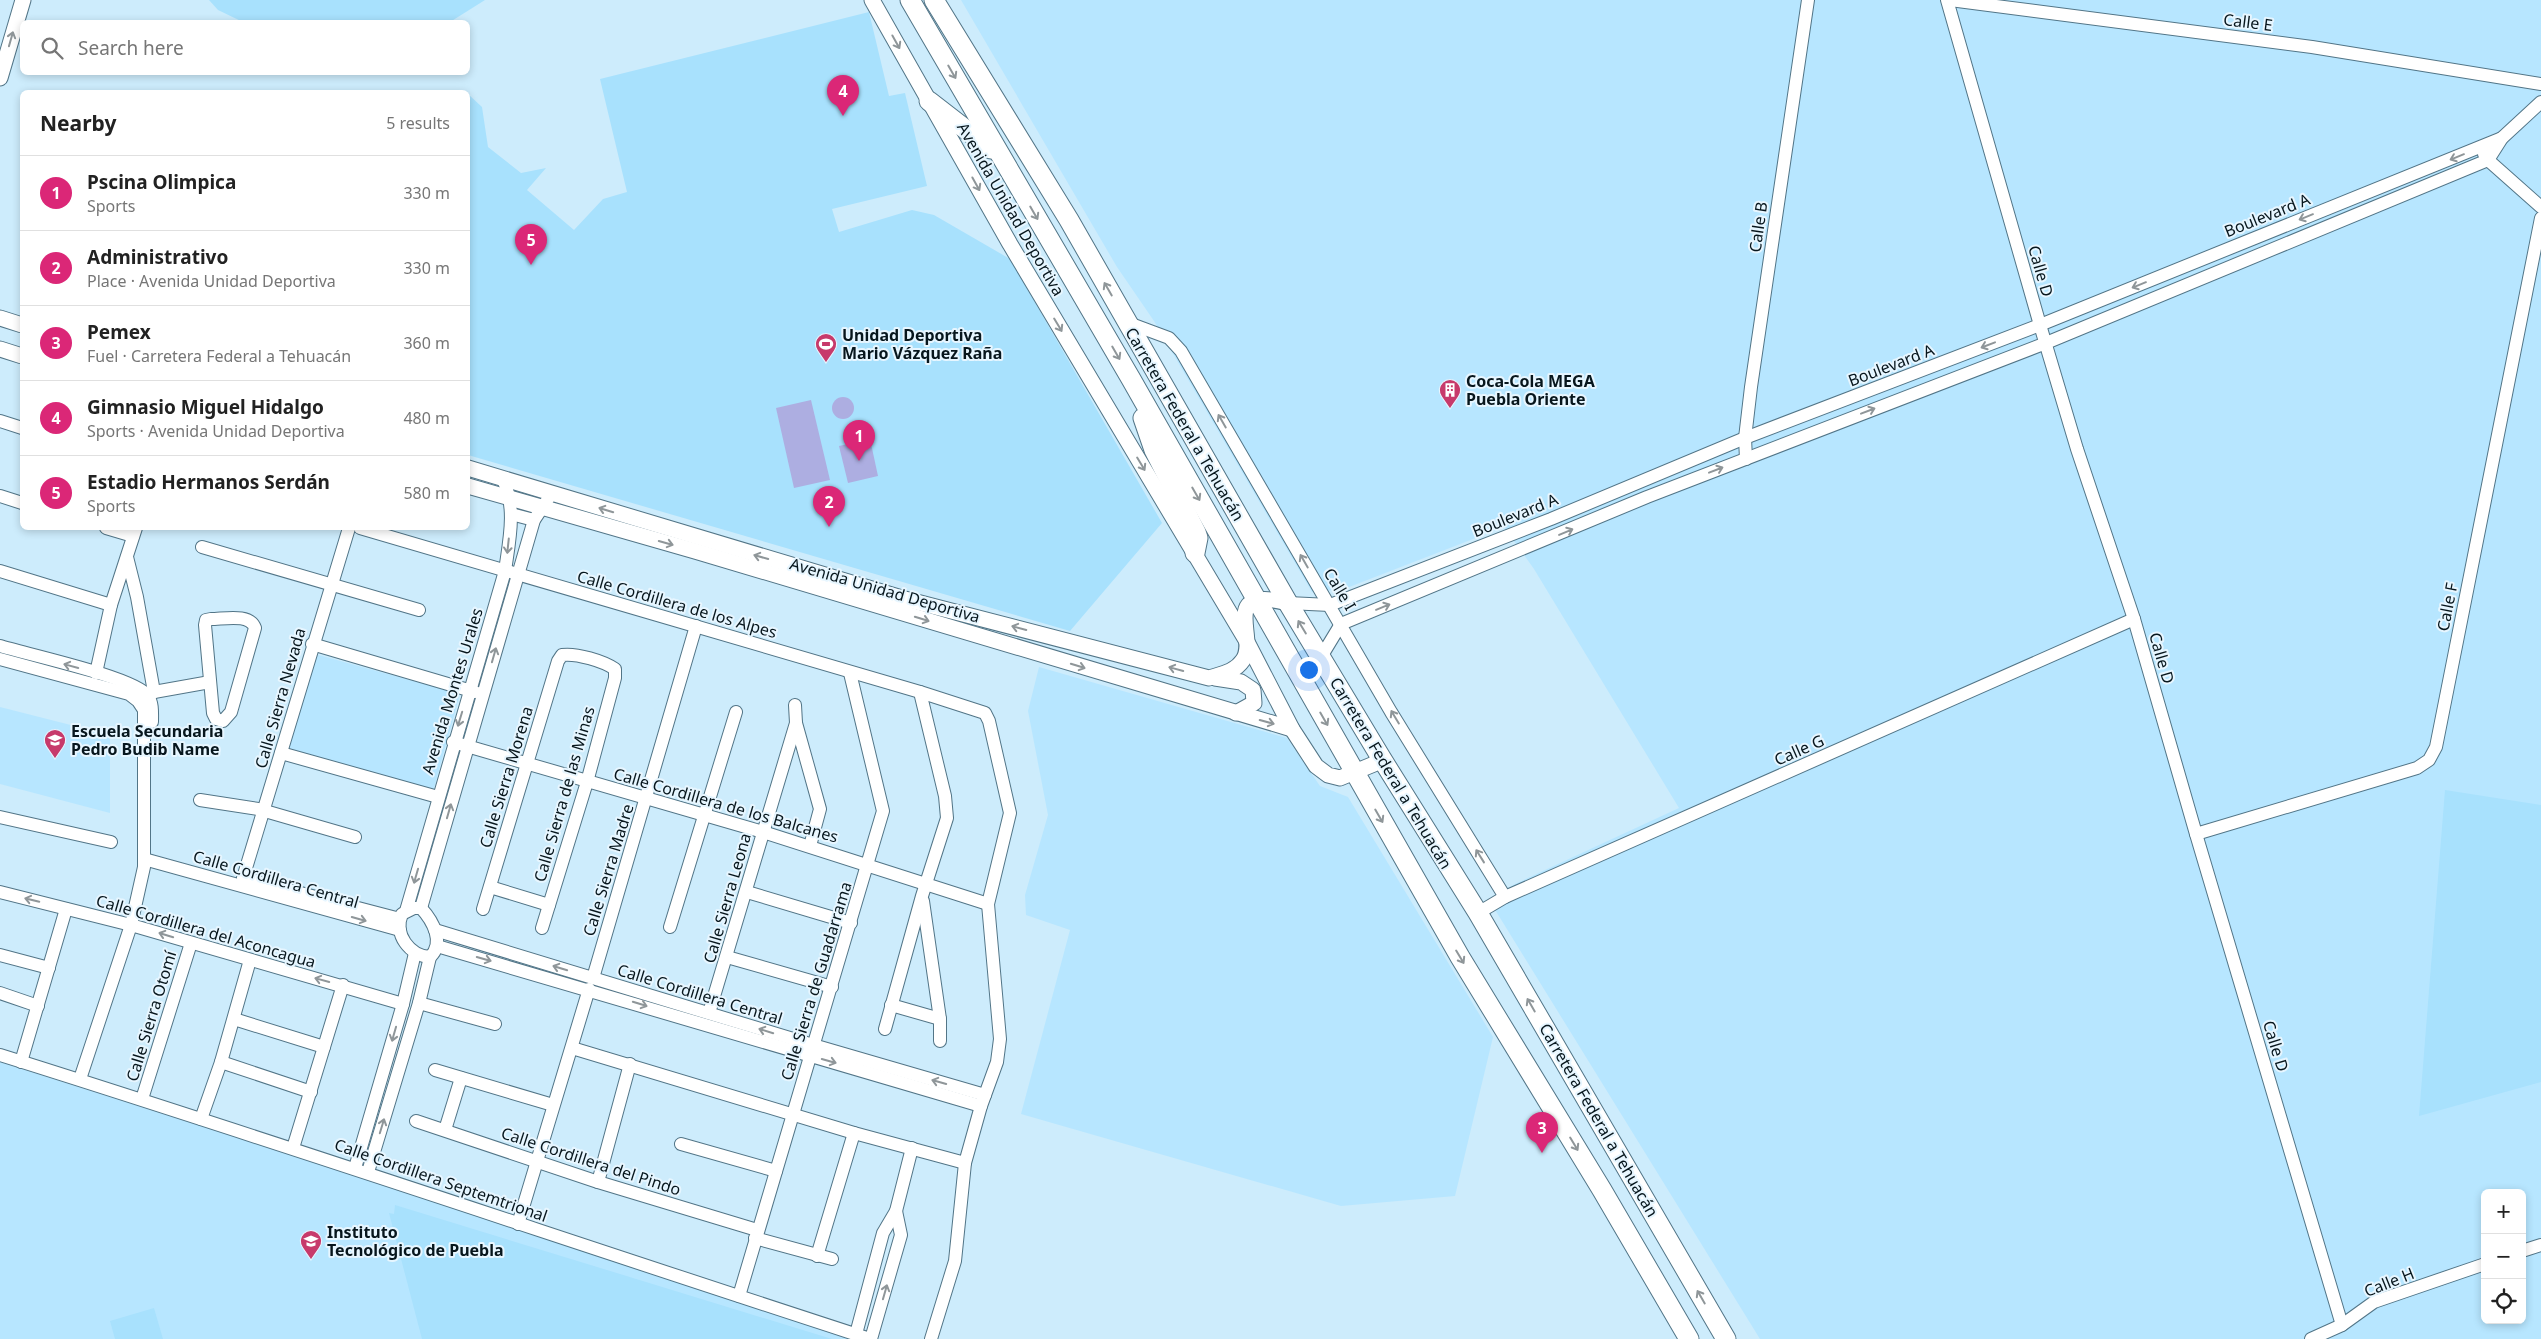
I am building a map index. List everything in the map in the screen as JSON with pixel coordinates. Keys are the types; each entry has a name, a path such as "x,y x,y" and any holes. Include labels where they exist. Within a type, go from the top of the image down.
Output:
{"main road":[{"name":"Carretera Federal a Tehuacán","path":"910,0 1130,379 1460,957 1598,1182 1689,1339"},
{"name":"Carretera Federal a Tehuacán","path":"934,0 1069,220 1288,603 1478,914 1726,1339"},
{"path":"929,101 1002,158"},
{"path":"1130,379 1154,450 1196,532 1198,538 1195,553"}],"street":[{"path":"0,78 23,0"},
{"name":"Avenida Unidad Deportiva","path":"872,0 1010,244 1195,553 1246,640 1292,729 1316,766 1328,775 1340,778 1374,764 1380,756"},
{"name":"Calle B","path":"1746,458 1745,438 1808,0"},
{"name":"Calle E","path":"1948,0 2312,47 2541,84"},
{"name":"Calle D","path":"1948,0 2077,450 2134,619 2342,1325"},
{"name":"Boulevard A","path":"1342,624 1746,458 2046,342 2488,160 2502,138 2541,102"},
{"name":"Boulevard A","path":"1288,603 1330,605 1527,528 1745,438 2040,325 2502,138"},
{"path":"2480,147 2488,160 2541,207"},
{"name":"Calle F","path":"2196,834 2416,768 2429,760 2436,747 2541,218"},
{"path":"2157,277 2164,293"},
{"path":"0,318 20,324"},
{"name":"Calle I","path":"1126,322 1169,338 1181,351 1342,624 1391,712 1505,897"},
{"path":"0,349 20,355"},
{"path":"0,421 20,427"},
{"name":"Avenida Unidad Deportiva","path":"470,469 831,585"},
{"name":"Avenida Montes Urales","path":"421,908 468,747 511,573 511,514 503,480"},
{"name":"Avenida Unidad Deportiva","path":"470,487 508,498 538,514 831,585 903,605 1236,713 1292,729"},
{"name":"Avenida Montes Urales","path":"402,920 469,691 511,573 538,514 554,495"},
{"path":"0,496 20,501"},
{"path":"511,514 538,514"},
{"path":"1527,528 1533,546"},
{"path":"96,673 112,605 135,532 120,530"},
{"name":"Calle Sierra Nevada","path":"243,878 312,644 348,530"},
{"name":"Calle Cordillera de los Alpes","path":"367,530 920,692 985,713 989,720 1010,813 988,904"},
{"path":"202,547 419,610"},
{"path":"80,1080 130,925 147,858 144,710 147,696 138,597 127,557"},
{"path":"0,571 112,605"},
{"path":"1256,601 1271,599 1288,603"},
{"name":"Avenida Unidad Deportiva","path":"903,605 1209,678 1230,672 1244,659 1246,640 1244,614 1248,607 1256,601"},
{"name":"Calle G","path":"1478,914 1505,897 2134,619"},
{"path":"206,620 251,621 255,628 231,712 223,721 216,719 213,713 210,682 206,620"},
{"path":"1320,657 1342,624"},
{"name":"Calle Sierra Madre","path":"518,1224 572,1048 696,626"},
{"path":"312,644 482,694"},
{"path":"0,646 126,682 147,696"},
{"name":"Calle Sierra de las Minas","path":"542,928 587,782 615,670 608,665 585,658 569,654 562,655"},
{"name":"Calle Sierra Morena","path":"483,908 562,655"},
{"path":"0,659 129,694 147,696 210,682"},
{"name":"Calle Sierra de Guadarrama","path":"739,1296 883,811 882,799 850,672"},
{"path":"1209,678 1241,682 1253,690 1254,703 1236,713"},
{"path":"885,1029 922,896 947,818 945,796 920,692"},
{"name":"Calle Sierra Leona","path":"709,1013 747,892 796,723 794,705"},
{"path":"670,927 736,712"},
{"path":"796,723 820,809 810,846"},
{"name":"Calle Cordillera de los Balcanes","path":"454,742 527,765 810,846 988,904"},
{"path":"281,753 438,797"},
{"path":"200,800 236,804 355,837"},
{"path":"0,817 111,842"},
{"name":"Calle Cordillera Central","path":"147,858 243,878 402,920"},
{"name":"Calle Cordillera Central","path":"147,858 402,920"},
{"path":"490,887 549,905"},
{"name":"Calle Cordillera del Aconcagua","path":"0,892 130,925 403,1004"},
{"path":"747,892 851,923"},
{"path":"922,896 940,1019 940,1040"},
{"path":"931,1339 955,1261 966,1163 983,1101 997,1062 1000,1039 988,904"},
{"path":"362,1170 388,1105 419,1003 430,957 437,946 435,930 421,908 402,920 403,939 415,953 430,957"},
{"path":"21,1062 66,909"},
{"name":"Calle Cordillera Central","path":"435,930 591,984 983,1101"},
{"name":"Calle Sierra Otomí","path":"142,1100 191,943"},
{"name":"Calle Cordillera Central","path":"437,946 709,1013 812,1051"},
{"path":"362,1170 374,1103 403,1004 415,953"},
{"path":"0,955 50,968"},
{"path":"726,957 832,986"},
{"path":"201,1119 221,1062 250,960"},
{"path":"293,1148 343,986"},
{"path":"0,992 38,1006"},
{"path":"419,1003 495,1024"},
{"path":"891,1005 940,1019"},
{"path":"234,1018 324,1047"},
{"path":"572,1048 792,1114 966,1163"},
{"name":"Calle Cordillera Septemtrional","path":"0,1055 362,1170 518,1224 871,1339"},
{"path":"221,1062 311,1092"},
{"path":"598,1182 630,1064"},
{"path":"435,1070 553,1105"},
{"path":"445,1130 461,1078"},
{"path":"374,1103 388,1105"},
{"name":"Calle Cordillera del Pindo","path":"416,1121 817,1256 832,1259"},
{"path":"817,1256 854,1132"},
{"path":"681,1144 776,1171"},
{"path":"856,1334 883,1233 896,1211 912,1148"},
{"path":"871,1339 901,1235 896,1211"},
{"path":"2526,1251 2541,1245"},
{"name":"Calle H","path":"2311,1339 2342,1325 2374,1302 2481,1265"}],"shaded area":[{"path":"209,0 485,0 453,20 239,20 218,10"},
{"path":"961,0 2541,0 2541,1339 1760,1339 1489,900 1515,884 1679,808 1534,569 1504,527 1344,589 1312,592 1154,321 1117,267"},
{"name":"Unidad Deportiva Mario Vázquez Raña","path":"869,12 889,96 905,93 927,186 832,209 839,232 912,210 934,215 1010,259 1162,523 1070,631 470,456 470,96 482,107 488,147 521,173 546,168 527,190 574,230 603,199 627,192 600,79"},
{"path":"843,397 851,400 854,408 851,416 843,419 835,416 832,408 835,400"},
{"path":"811,400 830,480 794,488 776,408"},
{"path":"870,439 878,476 848,483 839,446"},
{"path":"315,654 460,694 433,792 287,752"},
{"path":"1039,667 1287,738 1320,786 1348,797 1493,1037 1455,1196 1341,1206 1021,1114 1070,930 1026,915 1025,895 1048,815 1028,711"},
{"name":"Escuela Secundaria Pedro Budib Name","path":"0,707 110,735 110,813 0,784"},
{"path":"2445,790 2541,805 2541,1082 2419,1116"},
{"name":"Instituto Tecnológico de Puebla","path":"0,1062 870,1339 0,1339"},
{"path":"395,1205 832,1339 422,1339 389,1213 394,1214"},
{"path":"154,1308 163,1339 115,1339 110,1321"}],"place":[{"name":"Gimnasio Miguel Hidalgo","path":"843,116"},
{"name":"Estadio Hermanos Serdán","path":"531,265"},
{"name":"Unidad Deportiva Mario Vázquez Raña","path":"826,363"},
{"name":"Coca-Cola MEGA Puebla Oriente","path":"1450,409"},
{"name":"Pscina Olimpica","path":"859,461"},
{"name":"Administrativo","path":"829,527"},
{"name":"Escuela Secundaria Pedro Budib Name","path":"55,759"},
{"name":"Pemex","path":"1542,1153"},
{"name":"Instituto Tecnológico de Puebla","path":"311,1260"}]}
